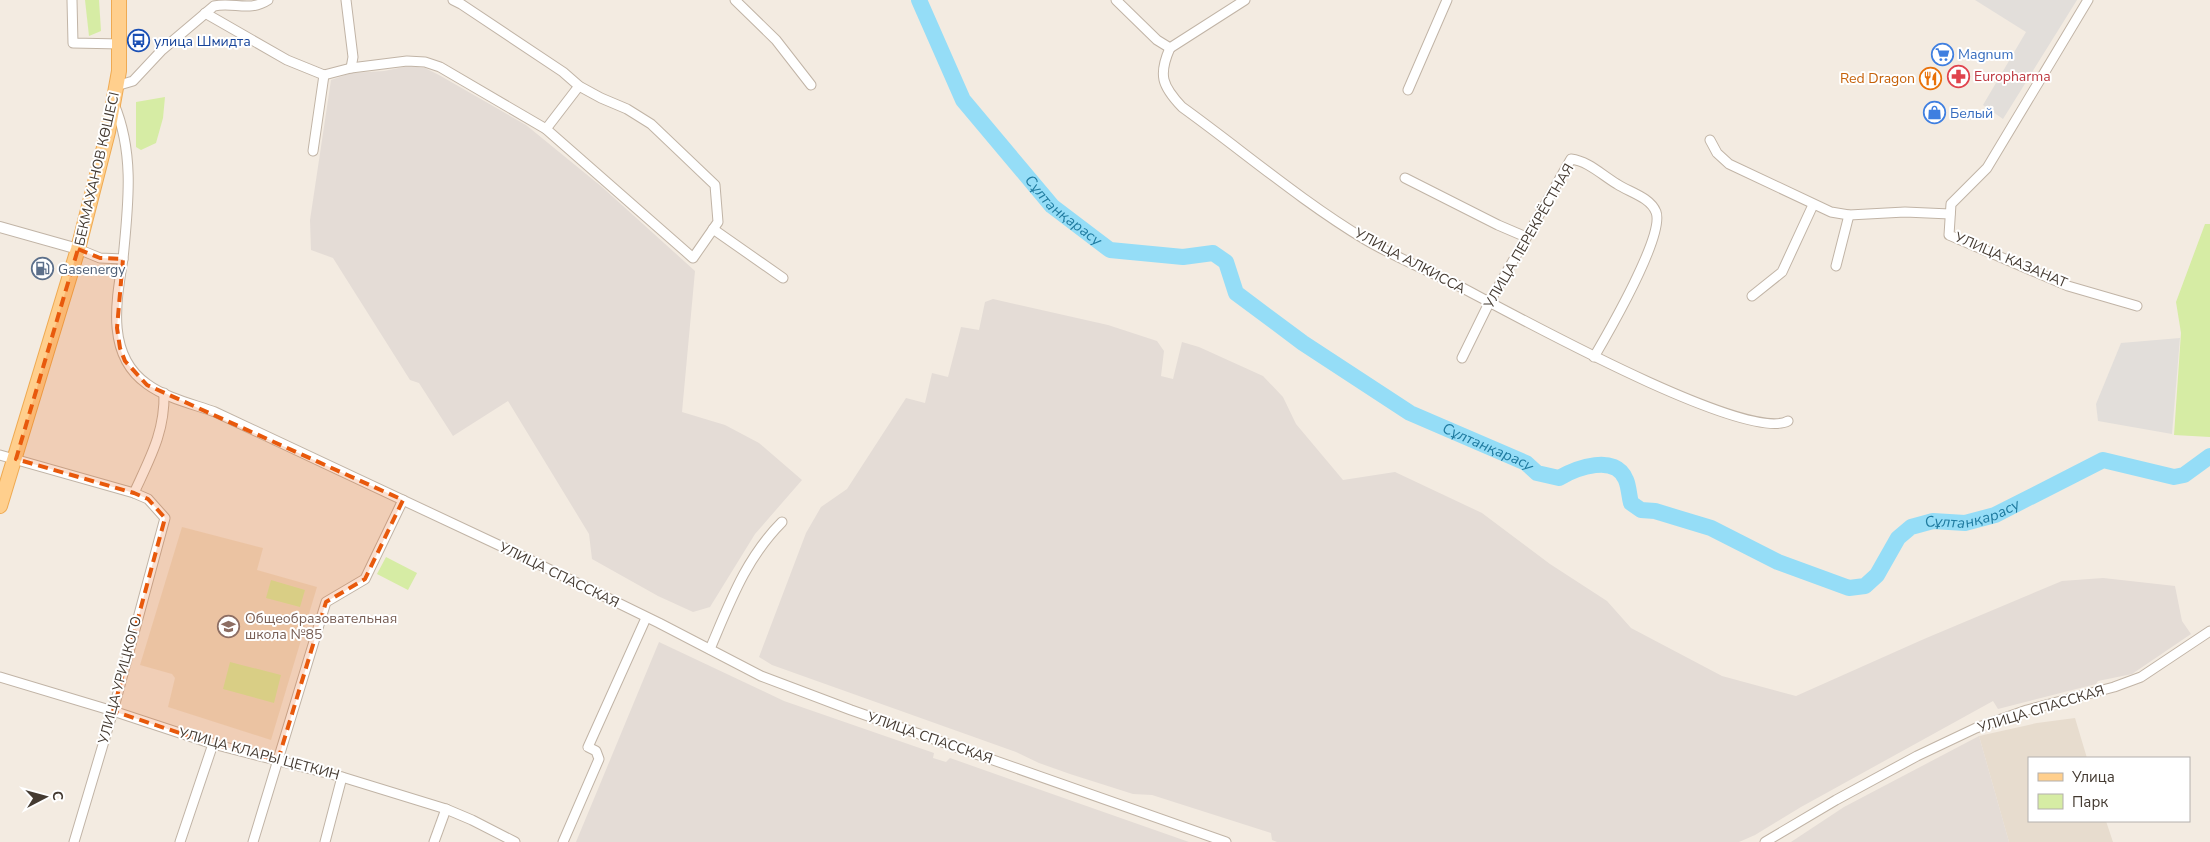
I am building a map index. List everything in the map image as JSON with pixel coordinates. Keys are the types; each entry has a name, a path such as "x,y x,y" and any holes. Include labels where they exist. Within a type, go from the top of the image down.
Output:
{"main road":[{"name":"БЕКМАХАНОВ КӨШЕСІ","path":"0,506 16,459 95,186 114,104 120,44 119,0"}],"street":[{"path":"72,0 73,43 120,44"},
{"path":"116,86 133,81 162,50 214,6 246,8 260,5 268,0"},
{"path":"346,0 353,57 351,68"},
{"path":"205,13 287,60 324,75 351,68 407,61 425,62 440,67 546,129 693,258 718,222 715,185 651,124 627,108 600,98 579,86 563,72 453,0"},
{"path":"735,0 776,40 811,85"},
{"path":"1116,0 1157,40 1170,48 1246,0"},
{"path":"1408,90 1447,0"},
{"name":"УЛИЦА КАЗАНАТ","path":"2088,0 1987,168 1951,204 1949,235 2068,286 2137,306"},
{"name":"УЛИЦА АЛКИССА","path":"1170,48 1163,64 1162,76 1169,93 1182,107 1314,206 1366,240 1594,356 1606,364 1735,418 1767,424 1782,424 1788,421"},
{"path":"313,151 324,75"},
{"path":"546,129 579,86"},
{"name":"УЛИЦА СПАССКАЯ","path":"114,104 121,122 130,192 119,282 117,328 120,348 125,361 134,374 148,385 214,412 403,500 710,649 761,676 842,707 1226,842"},
{"path":"1710,140 1716,153 1729,164 1831,212 1849,215 1905,212 1950,214"},
{"name":"УЛИЦА ПЕРЕКРЁСТНАЯ","path":"1462,358 1489,303 1571,159 1580,160 1618,185 1648,200 1656,211 1658,221 1655,234 1631,288 1594,356"},
{"path":"1405,178 1526,237"},
{"path":"1752,296 1782,272 1814,205"},
{"path":"1836,266 1849,215"},
{"path":"0,227 78,249 100,258 123,259"},
{"path":"713,229 783,278"},
{"path":"0,455 134,493 158,441 165,414 164,393"},
{"name":"УЛИЦА УРИЦКОГО","path":"74,842 113,711 165,518 148,499 134,493"},
{"path":"253,842 326,602 365,579 403,500"},
{"path":"710,649 751,559 782,522"},
{"path":"563,842 599,759 596,751 588,747 646,618"},
{"name":"УЛИЦА СПАССКАЯ","path":"1765,842 1852,791 1917,756 1976,728 2027,710 2114,688 2141,677 2210,630"},
{"name":"УЛИЦА КЛАРЫ ЦЕТКИН","path":"0,677 213,744 342,777 446,810 472,820 515,842"},
{"path":"180,842 213,744"},
{"path":"325,842 342,777"},
{"path":"434,842 446,810"}],"highlighted area":[{"path":"78,249 100,258 123,259 117,328 120,348 125,361 147,385 403,500 365,579 326,602 278,760 213,744 113,711 165,518 148,499 134,493 16,459"}],"shaded area":[{"path":"1975,0 2077,0 2003,119 1983,105 2026,32"},
{"path":"409,66 425,68 439,75 526,125 602,187 695,271 682,412 725,425 759,443 802,480 755,534 710,607 693,612 658,596 592,559 589,534 508,401 453,436 419,383 410,380 333,258 311,250 310,220 331,80 351,73 384,71"},
{"path":"993,299 1108,325 1157,341 1164,351 1161,376 1173,379 1182,342 1199,347 1263,376 1283,397 1296,424 1343,480 1395,472 1482,513 1550,564 1607,601 1631,628 1722,676 1796,696 1924,639 2062,581 2103,578 2175,586 2182,621 2191,634 2132,674 2098,681 2096,684 1998,709 1993,701 1801,807 1755,835 1739,842 1277,842 1272,840 1271,833 1152,795 1133,794 1070,774 1039,763 1016,752 772,665 759,657 806,533 821,507 847,489 906,398 925,403 932,373 948,377 961,327 979,330 985,302"},
{"path":"2180,338 2172,434 2098,421 2096,404 2121,343"},
{"name":"Общеобразовательная школа №85","path":"182,527 263,548 257,570 317,587 271,740 168,707 175,678 172,674 140,665"},
{"path":"659,642 784,701 934,753 933,758 946,762 950,758 1189,842 576,842"},
{"path":"2075,718 2087,757 2028,757 2028,822 2106,822 2113,842 2009,842 1979,736 2037,723"},
{"path":"1979,736 2009,842 1791,842 1844,807"}],"green space":[{"path":"85,0 99,0 101,31 89,36"},
{"path":"165,97 163,118 156,143 141,150 136,147 136,102"},
{"path":"2205,224 2210,224 2210,437 2174,435 2181,333 2176,302"},
{"path":"386,557 417,573 408,590 377,574"},
{"path":"271,580 305,590 300,607 266,598"},
{"path":"230,662 281,675 274,703 223,689"}],"waterway":[{"name":"Сұлтанқарасу","path":"919,0 963,100 1052,206 1110,250 1183,257 1213,253 1226,262 1236,293 1303,343 1410,413 1526,463 1537,473 1559,478 1585,467 1595,465 1614,467 1621,472 1626,480 1631,503 1641,510 1655,511 1711,528 1778,562 1849,588 1865,586 1877,575 1898,538 1911,527 1933,521 1965,523 1995,515 2103,460 2174,477 2184,475 2210,456"}],"place":[{"name":"улица Шмидта","path":"138,41"},
{"name":"Magnum","path":"1942,54"},
{"name":"Europharma","path":"1958,76"},
{"name":"Red Dragon","path":"1931,78"},
{"name":"Белый","path":"1934,113"},
{"name":"Gasenergy","path":"42,269"},
{"name":"Общеобразовательная школа №85","path":"229,626"}]}
